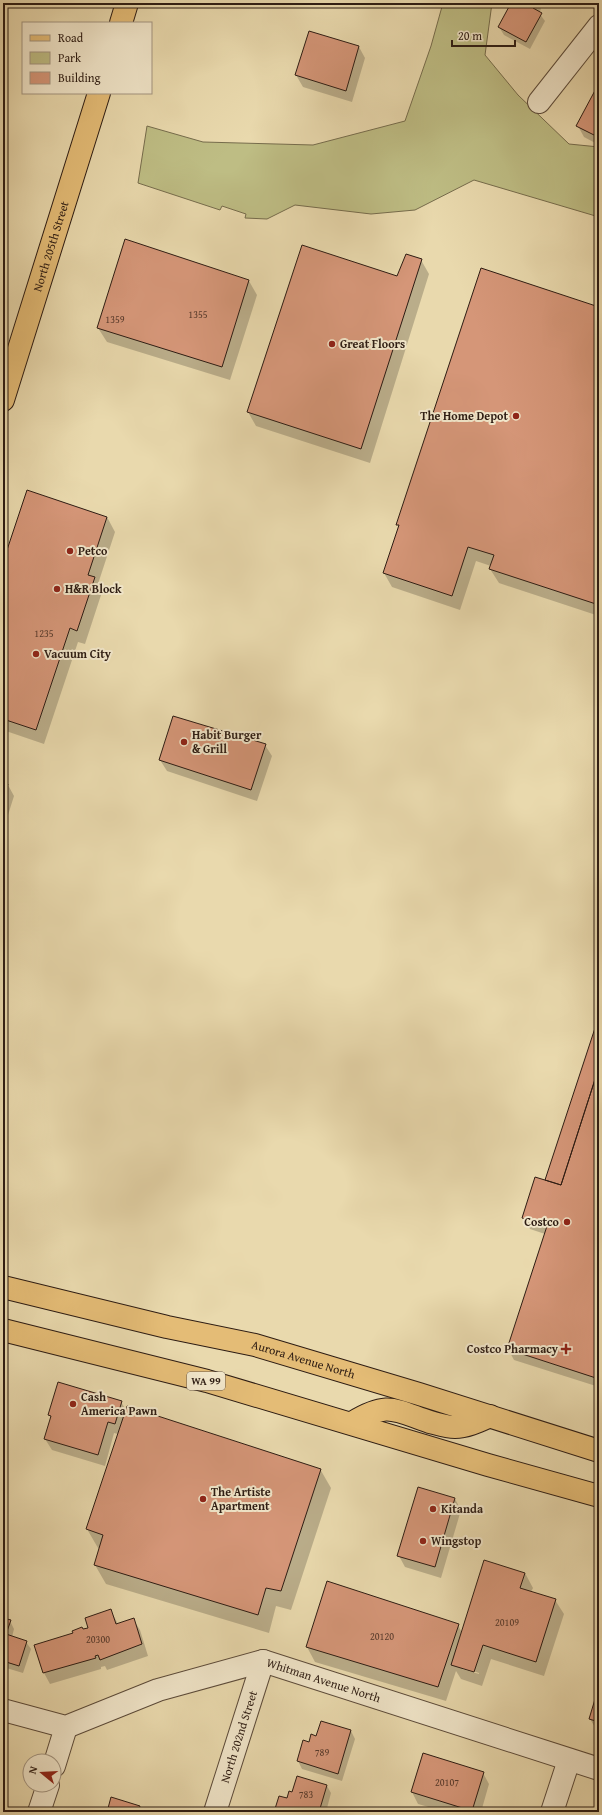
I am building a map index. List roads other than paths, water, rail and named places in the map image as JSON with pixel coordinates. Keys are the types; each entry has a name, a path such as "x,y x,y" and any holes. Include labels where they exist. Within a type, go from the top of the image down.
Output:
{"main road":[{"path":"121,22 127,3"},
{"name":"North 205th Street","path":"3,400 99,94"},
{"name":"Aurora Avenue North","path":"3,1287 167,1327 255,1345 490,1416 599,1451"},
{"name":"WA 99","path":"3,1330 207,1381 352,1423 488,1465 599,1496"},
{"path":"352,1423 374,1411 385,1409 394,1410 444,1426 454,1427 464,1426 490,1416"}],"street":[{"path":"539,102 599,26"},
{"name":"Whitman Avenue North","path":"66,1727 158,1690 263,1661 599,1769"},
{"name":"North 202nd Street","path":"215,1812 263,1661"},
{"path":"3,1710 66,1727 58,1753"},
{"path":"552,1812 569,1760"},
{"path":"39,1812 45,1793"}],"place":[{"name":"Great Floors","path":"332,344"},
{"name":"The Home Depot","path":"516,416"},
{"name":"Petco","path":"70,551"},
{"name":"H&R Block","path":"57,589"},
{"name":"Vacuum City","path":"36,654"},
{"name":"Habit Burger & Grill","path":"184,742"},
{"name":"Costco","path":"567,1222"},
{"name":"Costco Pharmacy","path":"566,1349"},
{"name":"Cash America Pawn","path":"73,1404"},
{"name":"The Artiste Apartment","path":"203,1499"},
{"name":"Kitanda","path":"433,1509"},
{"name":"Wingstop","path":"423,1541"}]}
